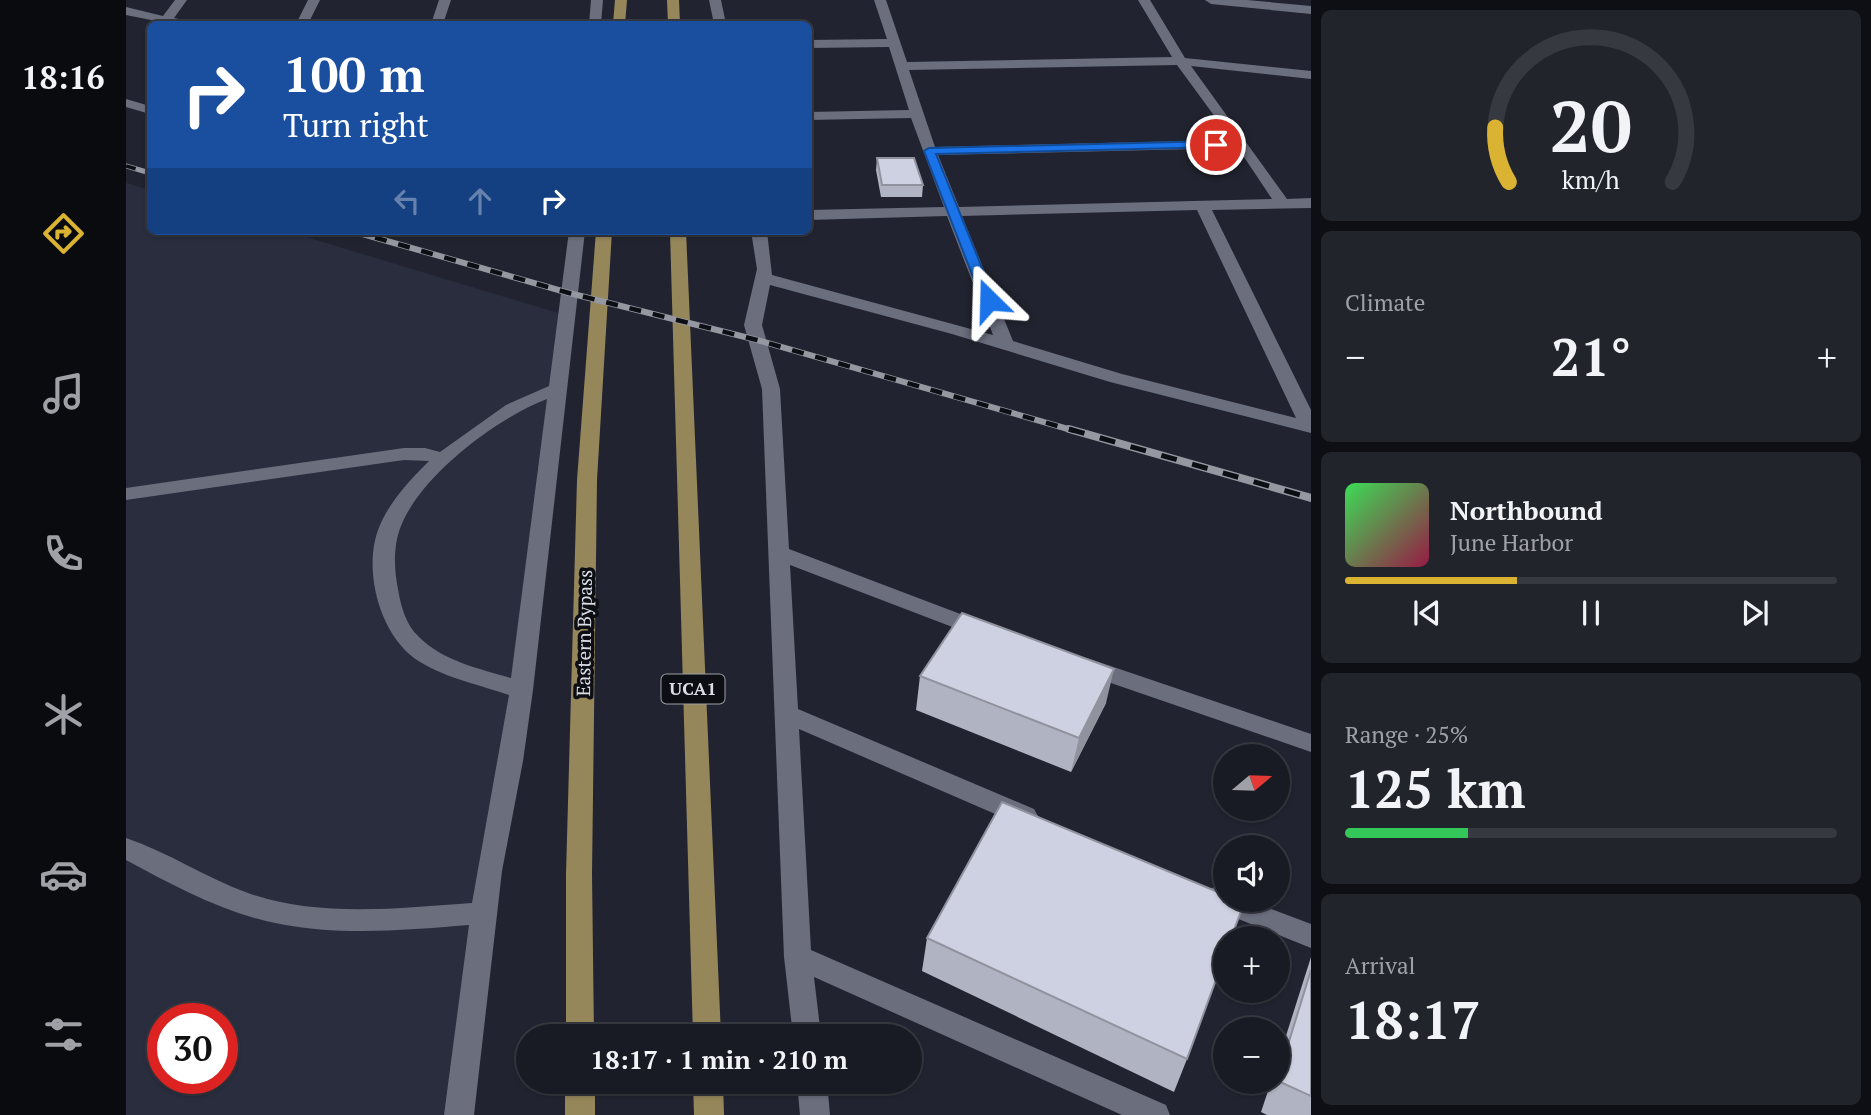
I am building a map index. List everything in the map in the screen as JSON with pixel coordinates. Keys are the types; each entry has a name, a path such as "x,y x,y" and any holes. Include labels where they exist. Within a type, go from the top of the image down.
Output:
{"main road":[{"path":"619,21 621,0"},
{"path":"673,0 674,21"},
{"name":"Eastern Bypass","path":"580,1024 579,860 587,480 604,235"},
{"name":"UCA1","path":"678,235 706,1024"},
{"path":"580,1094 580,1115"},
{"path":"708,1094 709,1115"}],"street":[{"path":"166,19 181,0"},
{"path":"304,21 314,0"},
{"path":"438,21 445,0"},
{"path":"596,21 597,0"},
{"path":"715,0 719,21"},
{"path":"880,0 929,151 1006,345"},
{"path":"1144,0 1181,61 1282,203"},
{"path":"1211,0 1311,10"},
{"path":"126,11 174,21"},
{"path":"812,44 894,43"},
{"path":"901,66 1181,61 1311,75"},
{"path":"126,103 147,109"},
{"path":"812,116 917,114"},
{"path":"929,151 1242,144"},
{"path":"812,215 1311,203"},
{"path":"1202,205 1310,427"},
{"path":"459,1115 485,913 521,690 577,235"},
{"path":"760,235 765,269 754,325 771,389 798,957 806,1024"},
{"path":"764,278 1116,378 1310,427"},
{"path":"521,690 444,664 414,646 402,631 391,609 386,582 385,551 391,524 415,489 443,459 509,409 558,389"},
{"path":"126,494 404,454 425,454 443,459"},
{"path":"779,553 1008,639"},
{"path":"1060,657 1311,743"},
{"path":"787,714 1052,828"},
{"path":"126,848 223,893 278,913 338,920 391,920 485,913"},
{"path":"1192,888 1311,936"},
{"path":"798,957 1155,1115"},
{"path":"812,1094 815,1115"}],"shaded area":[{"path":"126,183 147,189 147,235 299,235 565,315 455,1115 126,1115"}],"building":[{"path":"877,158 914,158 923,185 882,185"},
{"path":"962,613 1114,669 1079,738 920,676"},
{"path":"1002,802 1213,890 1213,912 1241,912 1235,926 1213,926 1213,988 1187,1059 927,938"},
{"path":"1311,970 1311,1096 1290,1086 1290,1038"}],"railway":[{"path":"126,166 147,172"},
{"path":"366,235 569,293 757,340 1075,431"},
{"path":"1069,429 1311,498"}],"route":[{"path":"989,300 929,151 1216,145"}]}
